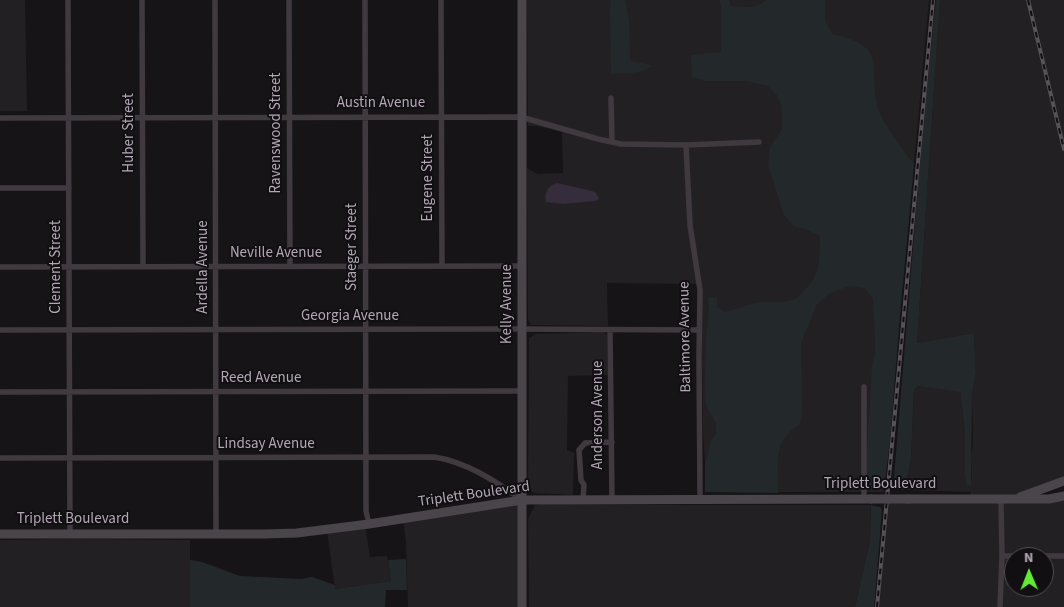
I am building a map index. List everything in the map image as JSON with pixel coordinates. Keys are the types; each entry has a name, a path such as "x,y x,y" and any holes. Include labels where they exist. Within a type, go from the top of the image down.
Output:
{"main road":[{"name":"Kelly Avenue","path":"522,0 522,607"},
{"name":"Triplett Boulevard","path":"1013,499 1064,480"},
{"name":"Triplett Boulevard","path":"0,534 297,533 522,500 1001,500 1049,499 1064,496"}],"street":[{"name":"Clement Street","path":"68,0 70,534"},
{"name":"Huber Street","path":"142,0 143,266"},
{"name":"Ardella Avenue","path":"215,0 216,534"},
{"name":"Ravenswood Street","path":"289,0 290,266"},
{"name":"Staeger Street","path":"365,0 366,511 368,524"},
{"name":"Eugene Street","path":"441,0 442,266"},
{"path":"611,98 612,142"},
{"name":"Austin Avenue","path":"0,118 521,116 612,142 634,145 759,142"},
{"name":"Baltimore Avenue","path":"686,145 690,225 700,290 700,500"},
{"path":"0,188 69,188"},
{"name":"Neville Avenue","path":"0,267 522,266"},
{"name":"Georgia Avenue","path":"0,330 699,330"},
{"name":"Anderson Avenue","path":"610,330 612,500"},
{"path":"864,387 867,499"},
{"name":"Reed Avenue","path":"0,392 522,391"},
{"path":"583,500 584,485 581,480 579,450 585,443 612,442"},
{"name":"Lindsay Avenue","path":"0,458 434,457 448,460 476,471 522,500"},
{"path":"1000,607 1002,556 1001,500"},
{"path":"1002,556 1064,556"}],"shaded area":[{"path":"0,0 25,0 27,111 0,111"},
{"path":"527,0 929,0 884,492 705,492 701,284 607,283 608,326 531,325 528,320 527,168 538,174 563,173 562,132 537,126 528,126"},
{"path":"611,0 625,0 629,20 630,60 651,66 647,69 632,73 611,74"},
{"path":"719,0 729,0 731,6 749,7 759,5 767,0 825,0 825,21 832,34 850,39 862,45 869,52 873,60 878,109 894,137 914,164 890,442 884,488 873,490 868,485 866,467 872,367 875,353 873,298 864,288 849,286 830,293 817,304 801,343 802,410 800,424 785,438 778,454 778,493 705,492 705,464 711,441 716,434 716,423 706,405 708,298 717,297 717,307 725,312 762,302 793,300 800,296 814,278 817,272 820,251 820,236 794,226 784,215 768,165 770,147 782,130 782,106 777,95 768,86 747,81 706,81 692,77 691,55 721,52 721,5"},
{"path":"936,0 940,0 917,343 974,333 976,373 972,394 971,485 967,486 965,474 965,432 960,392 918,386 914,390 911,458 905,490 893,490 924,114"},
{"path":"940,0 1064,0 1064,481 1015,498 1064,496 1064,607 879,607 888,499 971,499 971,492 905,490 911,458 914,390 918,386 960,391 965,432 965,456 972,480 972,394 976,373 974,333 917,343"},
{"path":"557,183 592,191 596,193 599,199 563,204 546,202 547,190"},
{"path":"603,332 607,335 608,375 568,376 567,450 574,453 573,495 534,493 528,489 529,338 536,334"},
{"path":"522,500 522,607 408,607 406,542 403,519"},
{"path":"558,502 690,505 871,505 870,540 855,607 529,607 528,519 535,505"},
{"path":"871,505 880,507 882,510 874,607 855,607 870,540"},
{"path":"365,525 370,557 387,556 391,581 335,589 327,530"},
{"path":"0,540 190,540 190,607 0,607"},
{"path":"406,559 407,590 386,590 385,607 190,607 190,560 202,562 240,576 301,579 312,577 335,585 335,589 391,581 388,560"}],"railway":[{"path":"877,607 933,0"},
{"path":"1028,0 1064,149"}]}
